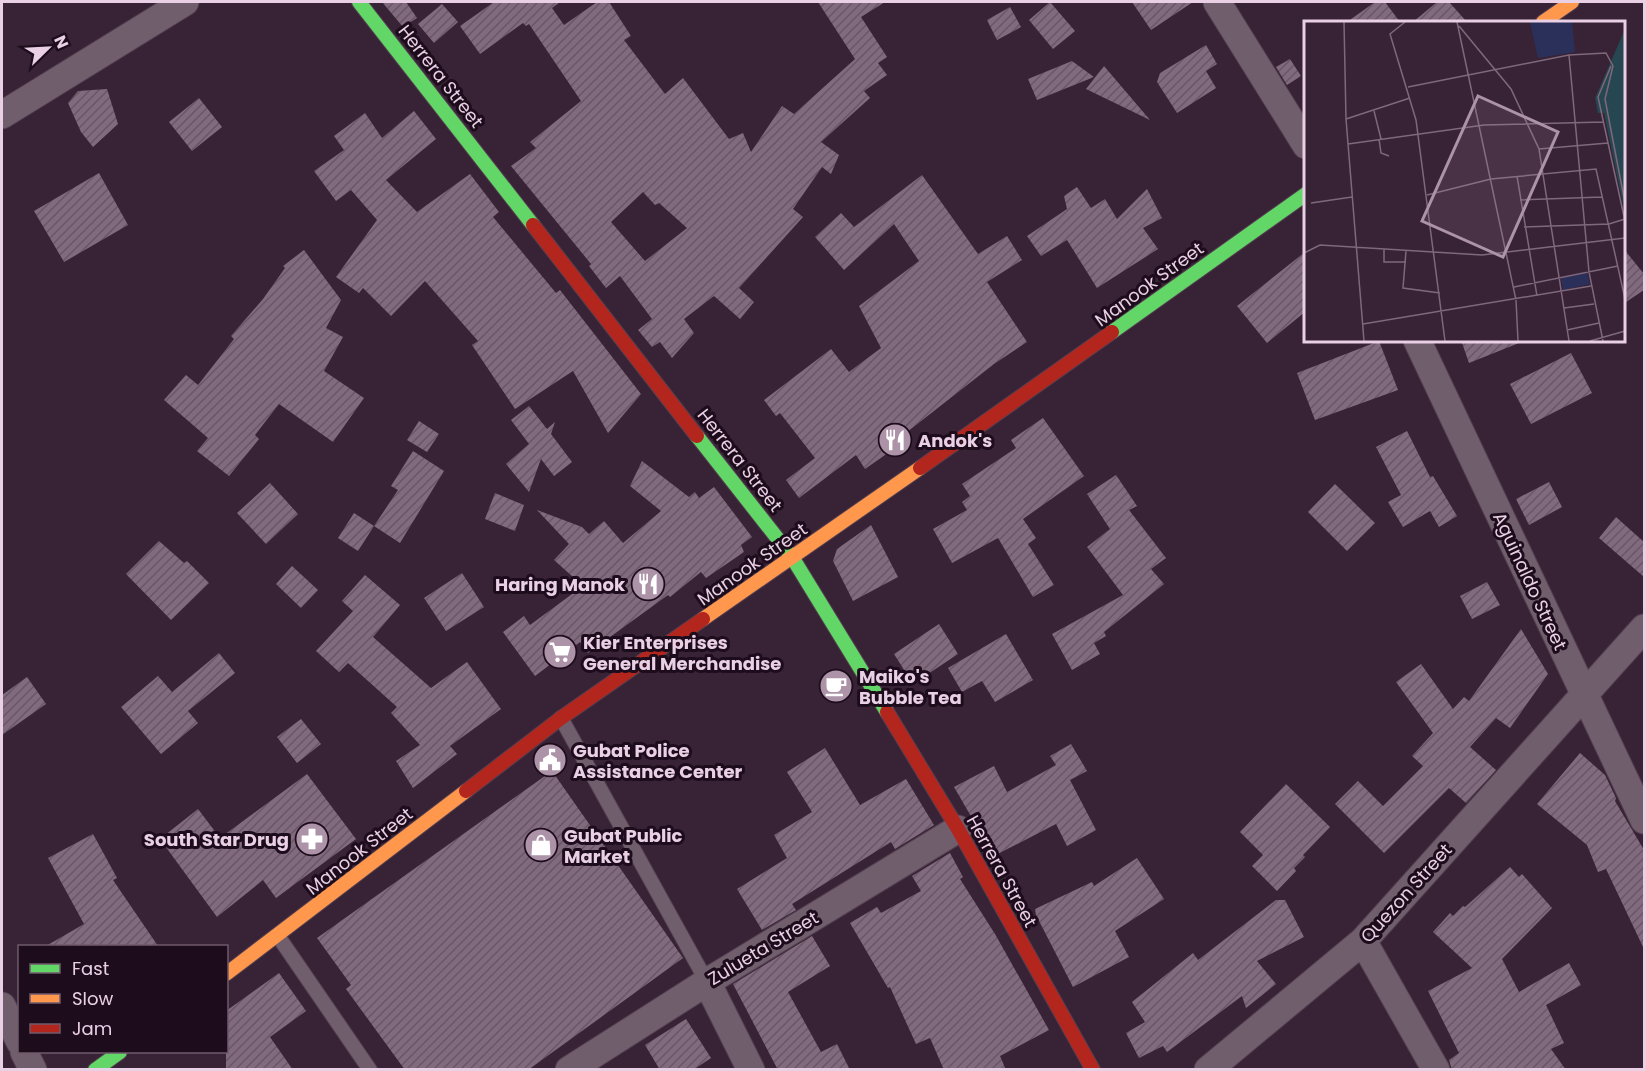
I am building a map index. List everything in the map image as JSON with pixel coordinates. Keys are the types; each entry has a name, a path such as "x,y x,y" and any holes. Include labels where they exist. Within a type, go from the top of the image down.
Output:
{"main road":[{"name":"Herrera Street","path":"359,2 792,557 958,829 1093,1070"},
{"path":"1544,21 1572,2"},
{"name":"Manook Street","path":"228,973 561,718 1304,195"},
{"path":"95,1070 119,1053"}],"street":[{"path":"2,114 185,2"},
{"path":"1217,2 1304,143"},
{"name":"Aguinaldo Street","path":"1418,342 1644,820"},
{"name":"Quezon Street","path":"1208,1070 1364,941 1644,628"},
{"name":"Zulueta Street","path":"569,1070 706,982 958,829"},
{"path":"1364,941 1436,1070"},
{"path":"706,982 751,1070"},
{"path":"2,1006 18,1038"},
{"path":"24,1053 33,1070"}],"lane":[{"path":"561,718 706,982"},
{"path":"278,936 370,1070"}],"building":[{"path":"382,2 406,2 417,18 403,27"},
{"path":"494,2 560,2 552,8 564,25 597,2 609,2 631,36 624,40 665,94 683,78 729,139 743,133 751,152 782,106 794,114 855,59 818,2 885,2 861,17 887,57 878,63 887,75 864,91 870,98 821,142 839,155 831,174 822,167 793,209 803,217 739,288 754,302 740,319 714,296 684,319 694,333 672,358 660,342 652,347 638,330 652,319 620,276 606,288 589,266 591,264 511,166 536,148 530,142 581,101 529,24 526,26 523,23 480,54 460,26","holes":["643,192 655,205 659,203 687,228 645,261 611,222"]},
{"path":"1050,2 1075,31 1053,49 1029,20"},
{"path":"1132,2 1193,2 1151,30"},
{"path":"1375,2 1385,2 1399,21 1348,21"},
{"path":"1437,2 1449,2 1466,21 1414,21"},
{"path":"442,4 458,22 434,43 418,24"},
{"path":"1010,7 1021,27 997,40 987,20"},
{"path":"1206,45 1217,64 1206,71 1216,88 1177,113 1157,82 1160,73"},
{"path":"1290,59 1301,76 1287,85 1276,67"},
{"path":"1072,61 1094,77 1037,100 1028,79"},
{"path":"1104,66 1150,120 1086,89"},
{"path":"107,89 118,124 93,147 81,132 68,103 78,91"},
{"path":"199,98 222,127 192,151 169,122"},
{"path":"414,111 436,139 386,180 417,212 470,174 499,212 493,217 556,293 560,290 641,394 608,433 573,371 515,409 472,345 478,341 425,281 391,316 363,288 359,293 336,277 377,220 351,190 336,201 314,171 344,150 334,136 365,113 382,138"},
{"path":"99,173 128,225 64,262 34,211"},
{"path":"922,175 978,254 1007,236 1022,260 987,282 1027,342 994,364 902,436 905,441 865,469 856,455 799,498 786,480 815,458 780,413 776,416 764,400 831,349 849,372 881,348 859,306 919,261 894,224 844,270 815,237 841,213 854,227"},
{"path":"1077,187 1091,208 1105,199 1117,219 1147,189 1162,218 1143,228 1158,249 1097,288 1067,240 1041,256 1027,236 1067,209 1064,196"},
{"path":"304,250 341,300 326,328 343,337 324,371 364,398 333,442 279,404 255,435 259,439 229,476 197,451 208,438 164,400 186,375 198,385 234,339 231,336 263,299 285,268 283,266"},
{"path":"1625,250 1644,274 1644,290 1625,303"},
{"path":"1304,253 1304,313 1267,343 1237,306"},
{"path":"1379,342 1398,390 1315,420 1297,373"},
{"path":"1462,342 1522,342 1469,363"},
{"path":"1571,353 1592,393 1531,424 1510,384"},
{"path":"529,406 547,429 555,422 551,434 572,462 554,476 541,459 529,492 506,464 529,444 511,420"},
{"path":"1043,418 1084,476 1023,519 1036,538 1028,544 1054,585 1033,597 998,538 952,563 933,529 967,510 962,502 970,496 962,484 1016,448 1011,440"},
{"path":"419,421 439,434 427,452 407,440"},
{"path":"1407,431 1430,477 1433,476 1457,516 1439,527 1430,511 1403,527 1388,502 1401,495 1376,447"},
{"path":"413,451 444,471 400,543 374,526 398,490 391,486"},
{"path":"642,461 689,497 695,492 699,498 714,487 752,537 741,545 744,552 706,578 701,572 670,597 668,595 588,653 580,642 535,676 503,632 524,616 530,625 583,586 554,560 569,544 537,510 582,527 589,534 604,521 623,543 661,511 630,486"},
{"path":"1116,475 1137,506 1129,510 1166,558 1151,569 1164,584 1104,632 1106,636 1094,643 1100,654 1072,670 1052,634 1123,595 1087,547 1110,529 1087,494"},
{"path":"1549,482 1562,507 1529,525 1516,499"},
{"path":"270,483 298,514 266,544 237,513"},
{"path":"1335,484 1375,523 1347,551 1308,512"},
{"path":"495,493 524,505 515,531 485,519"},
{"path":"354,513 374,526 358,551 338,538"},
{"path":"1616,517 1644,542 1644,577 1599,538"},
{"path":"871,525 898,577 853,601 833,561 837,549"},
{"path":"159,541 184,563 187,561 209,583 171,620 126,574"},
{"path":"292,566 318,590 301,608 276,584"},
{"path":"462,573 484,607 446,631 424,598"},
{"path":"365,575 400,605 373,637 431,688 467,662 501,709 450,746 457,754 413,788 396,761 420,745 391,713 397,707 348,663 339,672 316,651 353,611 342,601"},
{"path":"1487,582 1500,605 1472,619 1460,596"},
{"path":"939,624 958,654 913,684 894,654"},
{"path":"1521,629 1548,674 1510,728 1496,718 1470,747 1496,770 1466,803 1449,788 1384,853 1335,804 1358,781 1383,806 1423,766 1412,756 1433,733 1396,682 1421,664 1453,709 1464,697 1469,701"},
{"path":"1006,634 1033,680 995,702 982,681 962,692 948,668"},
{"path":"219,653 235,673 188,711 198,723 161,754 121,707 158,676 172,692"},
{"path":"27,677 46,704 2,735 2,695"},
{"path":"301,719 321,744 297,763 277,737"},
{"path":"1071,744 1087,771 1070,780 1096,830 1067,846 1056,824 994,856 954,787 994,766 1007,792 1056,765 1050,756"},
{"path":"825,748 860,805 906,779 934,825 895,849 891,842 792,904 796,910 762,930 737,889 787,858 774,835 812,812 787,772"},
{"path":"1580,753 1605,775 1616,798 1615,801 1644,850 1644,949 1606,869 1598,872 1587,845 1537,804"},
{"name":"Gubat Public Market","path":"552,771 683,958 528,1070 405,1070 346,989 351,985 317,938"},
{"path":"307,774 356,839 276,898 263,880 217,917 160,839 198,809 220,838"},
{"path":"1286,784 1330,827 1303,855 1305,857 1294,868 1296,871 1277,891 1252,866 1263,855 1240,832"},
{"path":"93,834 117,878 113,880 157,945 48,945 84,924 48,858"},
{"path":"950,853 963,877 960,879 995,934 1049,1030 1000,1056 1006,1070 944,1070 930,1038 916,1044 890,987 888,988 850,923 877,907 881,913 921,891 912,876"},
{"path":"1137,858 1164,899 1115,931 1129,957 1073,987 1035,909 1092,882 1094,886"},
{"path":"1510,867 1519,877 1522,874 1552,908 1502,959 1519,992 1569,963 1581,985 1546,1005 1564,1043 1551,1049 1566,1070 1452,1070 1449,1060 1459,1053 1428,991 1472,968 1433,932 1450,913 1453,916 1463,906 1465,907"},
{"path":"1276,900 1285,900 1304,937 1257,961 1276,984 1246,1008 1242,996 1167,1052 1163,1046 1139,1058 1126,1033 1145,1022 1132,1002 1193,953 1198,960"},
{"path":"812,936 830,966 788,992 821,1052 837,1044 850,1070 778,1070 733,984"},
{"path":"279,973 306,1011 270,1037 293,1070 226,1070 228,1010"},
{"path":"686,1019 711,1058 693,1070 660,1070 645,1045"}],"traffic: fast":[{"path":"359,2 533,225"},
{"path":"1112,332 1304,195"},
{"path":"697,436 792,557 887,712"},
{"path":"95,1070 119,1053"}],"traffic: slow":[{"path":"1544,21 1572,2"},
{"path":"703,619 920,468"},
{"path":"228,972 466,791"}],"traffic: jam":[{"path":"533,225 697,436"},
{"path":"920,468 1112,332"},
{"path":"466,791 561,718 703,619"},
{"path":"887,712 958,829 1093,1070"}],"place":[{"name":"Andok's","path":"895,440"},
{"name":"Haring Manok","path":"648,584"},
{"name":"Kier Enterprises General Merchandise","path":"560,652"},
{"name":"Maiko's Bubble Tea","path":"836,686"},
{"name":"Gubat Police Assistance Center","path":"550,760"},
{"name":"South Star Drug","path":"312,839"},
{"name":"Gubat Public Market","path":"541,845"}]}
